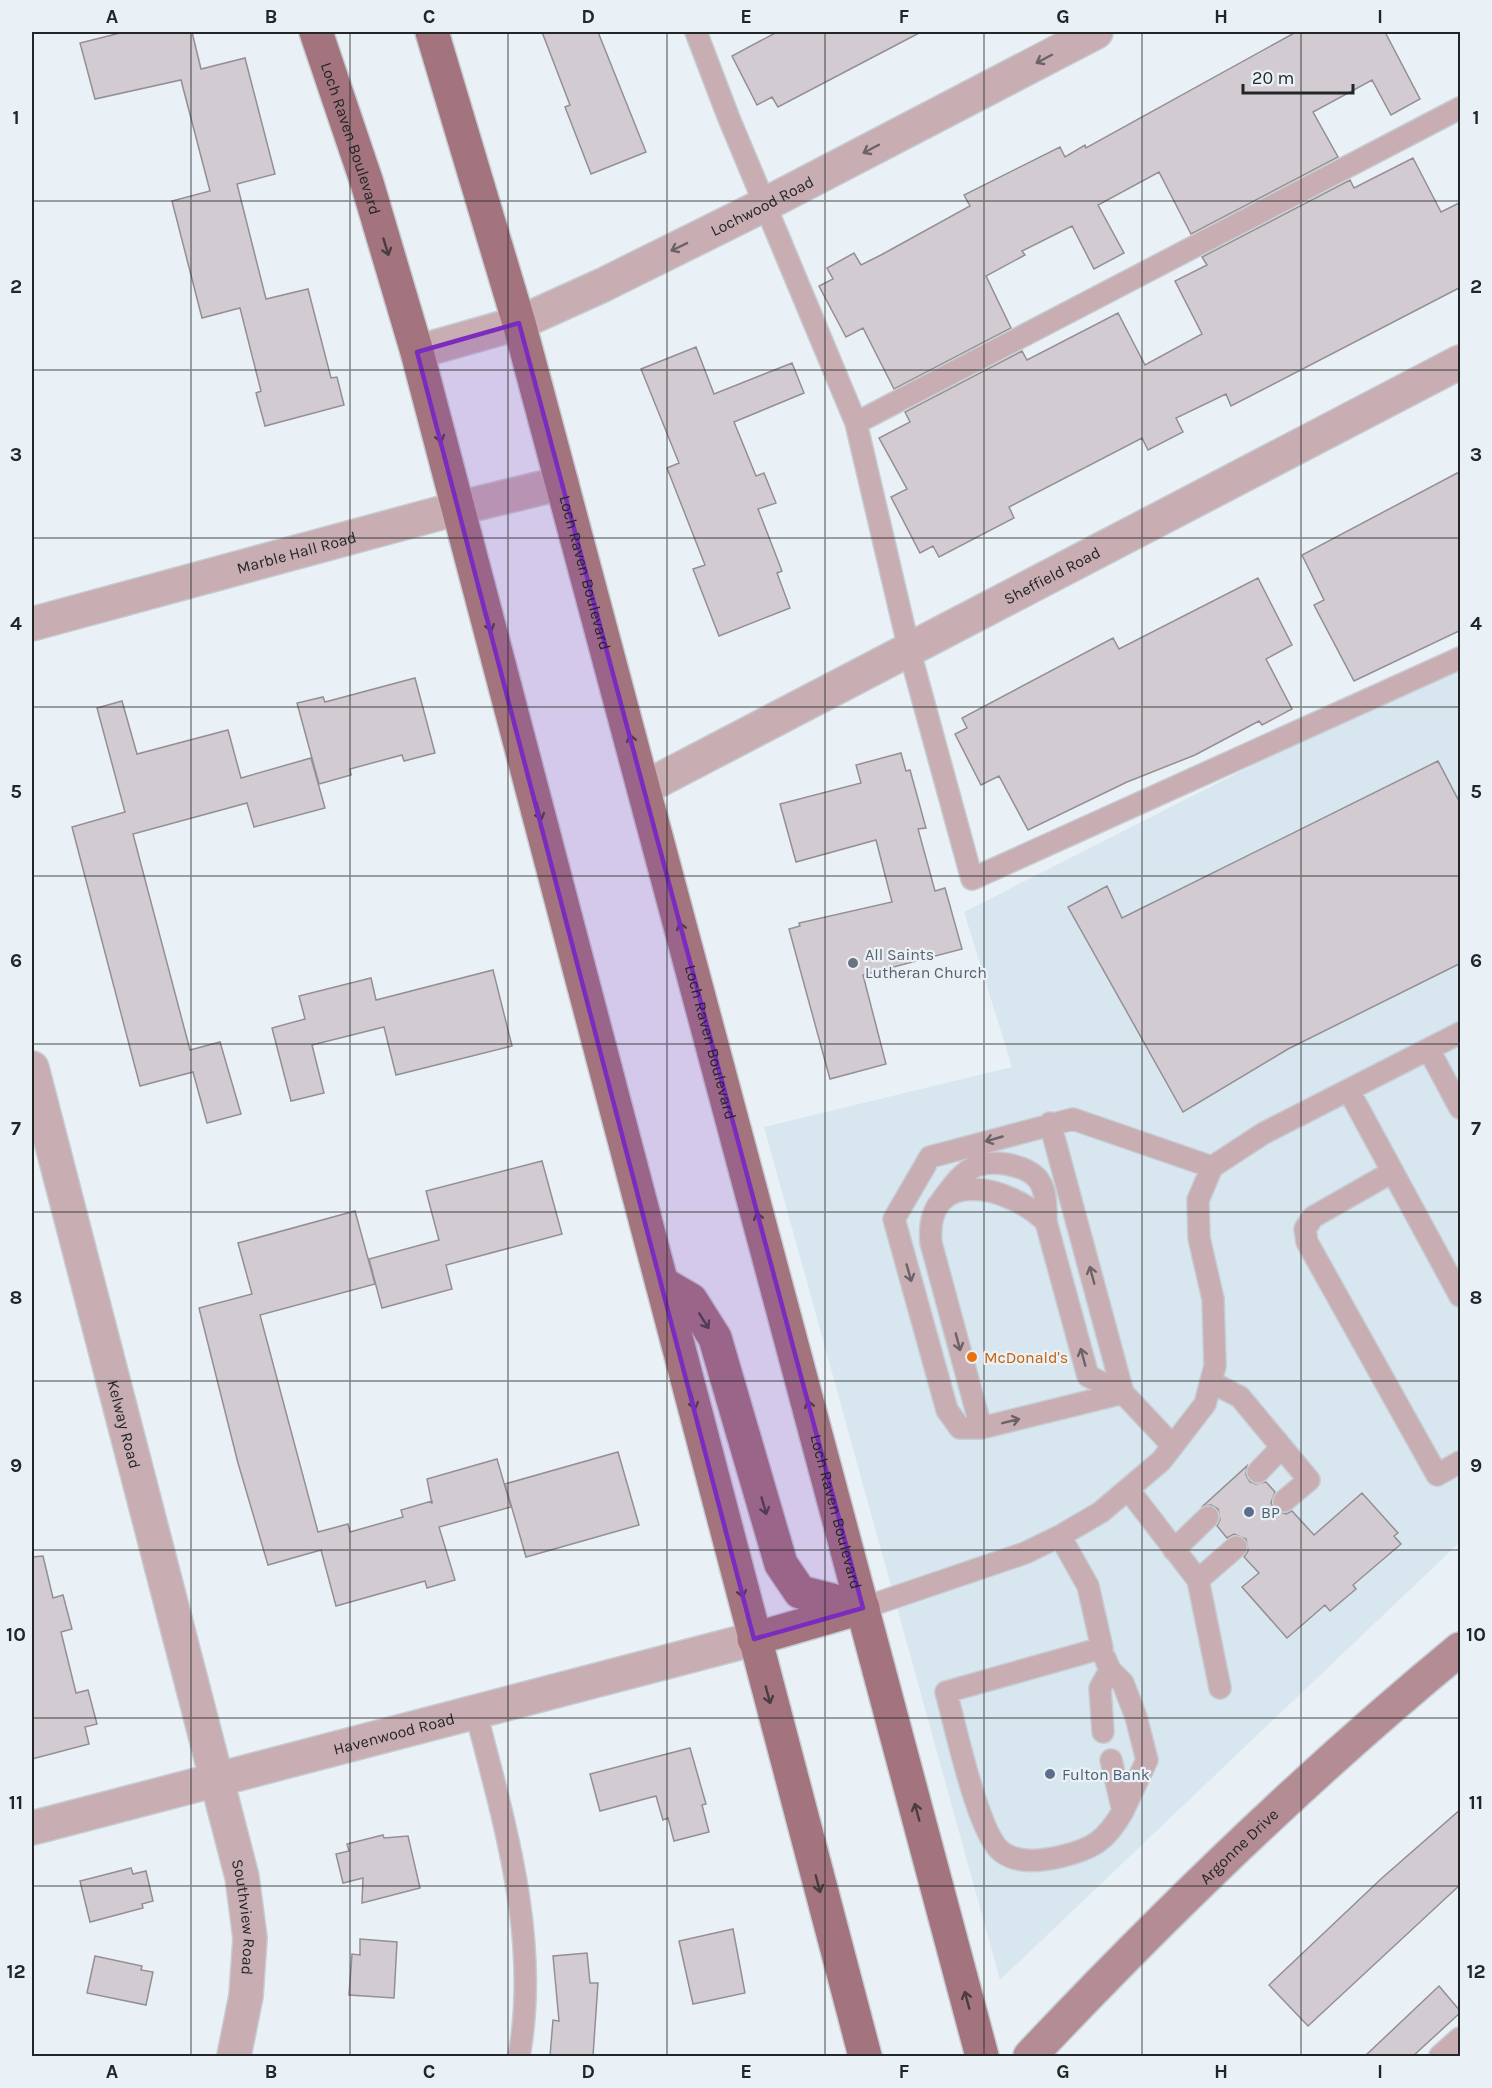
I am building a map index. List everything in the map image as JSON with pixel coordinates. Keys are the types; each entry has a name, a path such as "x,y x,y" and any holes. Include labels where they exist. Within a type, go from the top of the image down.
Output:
{"main road":[{"name":"Loch Raven Boulevard","path":"316,32 367,183 417,352 865,2056"},
{"name":"Loch Raven Boulevard","path":"432,32 519,323 982,2056"},
{"path":"662,1283 691,1300 715,1338 781,1564 800,1592 863,1608"},
{"path":"754,1639 863,1608"},
{"name":"Argonne Drive","path":"1030,2056 1140,1939 1225,1857 1332,1758 1461,1649"}],"street":[{"name":"Lochwood Road","path":"417,352 519,323 766,204 1096,32"},
{"name":"Sheffield Road","path":"644,788 1461,362"},
{"name":"Marble Hall Road","path":"32,624 459,508 562,483"},
{"name":"Kelway Road","path":"32,1068 217,1780"},
{"name":"Havenwood Road","path":"32,1828 754,1639"},
{"name":"Southview Road","path":"217,1780 242,1876 250,1938 246,1996 234,2056"}],"lane":[{"path":"696,32 728,116 856,423 909,649 972,879 1461,658"},
{"path":"856,423 1461,108"},
{"path":"863,1608 1025,1553 1060,1536 1101,1512 1161,1461 1205,1404 1215,1366 1213,1299 1199,1238 1198,1200 1212,1167 1264,1133 1461,1033"},
{"path":"1429,1050 1461,1108"},
{"path":"1349,1091 1461,1296"},
{"path":"1123,1393 981,1428 960,1428 947,1410 894,1219 930,1157 1050,1123 1073,1119 1212,1167"},
{"path":"1050,1123 1123,1393"},
{"path":"981,1428 931,1243 929,1223 937,1206 960,1177 979,1165 1005,1164 1037,1178 1046,1199 1046,1222 1088,1376 1123,1393 1173,1446"},
{"path":"1392,1173 1313,1217 1305,1228 1307,1242 1437,1475 1461,1462"},
{"path":"937,1206 952,1194 975,1188 1008,1195 1034,1209 1046,1222"},
{"path":"1211,1382 1240,1397 1310,1480 1284,1501"},
{"path":"1258,1472 1282,1447"},
{"path":"1128,1489 1198,1580 1220,1688"},
{"path":"1174,1550 1208,1517"},
{"path":"1060,1536 1088,1586 1102,1648 1110,1670 1123,1683 1136,1717 1147,1760 1111,1832 1088,1850 1043,1861 1017,1859 1000,1851 985,1828 946,1692 1102,1648"},
{"path":"1198,1580 1236,1547"},
{"path":"1102,1732 1100,1688 1110,1670"},
{"path":"476,1713 512,1850 527,1968 519,2056"},
{"path":"1112,1760 1123,1811"},
{"path":"1440,2056 1461,2038"}],"highlighted area":[{"path":"519,323 863,1608 754,1639 417,352"}],"shaded area":[{"path":"1460,660 1460,1542 1000,1980 764,1127 1012,1067 964,912"}],"building":[{"path":"124,32 192,32 201,69 245,58 275,174 237,184 266,299 308,289 331,378 337,377 344,405 265,426 256,393 261,391 240,308 202,318 172,201 210,191 181,80 95,99 80,43"},
{"path":"542,32 598,32 646,152 591,174 565,107 570,105"},
{"path":"777,32 921,32 778,107 772,97 757,105 732,56"},
{"path":"1296,32 1385,32 1420,99 1391,115 1372,80 1313,112 1338,157 1191,234 1159,172 1098,205 1124,253 1094,269 1072,226 1022,251 1025,255 986,276 1011,328 894,389 863,328 846,337 819,286 833,279 827,268 854,253 861,265 881,255 970,206 964,195 1060,147 1065,157 1085,145 1086,148"},
{"path":"1413,158 1441,212 1461,202 1461,287 1231,406 1226,394 1176,418 1183,432 1148,450 1142,438 1009,507 1014,518 939,557 933,546 920,553 891,497 907,489 879,438 910,422 905,412 1022,351 1027,360 1118,313 1145,365 1202,334 1175,281 1207,265 1202,257 1350,180 1354,188"},
{"path":"696,347 714,394 792,363 804,393 734,422 756,476 764,473 776,503 758,509 782,571 777,573 790,608 719,636 693,569 705,565 667,468 679,463 641,369"},
{"path":"1461,471 1461,630 1354,681 1314,605 1324,600 1302,555"},
{"path":"1258,578 1292,645 1266,659 1292,709 1262,725 1259,721 1195,755 1127,782 1028,830 999,776 981,785 955,734 967,728 962,718 1113,638 1119,649"},
{"path":"415,678 435,753 404,761 402,755 350,769 351,775 319,784 297,703 323,697 325,702"},
{"path":"122,701 137,754 228,730 241,778 311,758 325,808 254,827 247,803 133,834 190,1050 220,1042 241,1114 207,1123 193,1072 140,1086 72,827 125,812 97,708"},
{"path":"901,753 906,771 910,770 926,828 918,829 935,891 945,888 962,949 863,975 886,1064 830,1079 789,929 800,926 799,923 892,902 876,840 796,862 780,804 861,783 856,765"},
{"path":"1438,761 1461,805 1461,963 1288,1049 1183,1112 1068,907 1107,886 1122,918"},
{"path":"493,970 512,1046 396,1075 384,1027 312,1045 324,1093 291,1101 272,1028 305,1019 299,996 371,978 376,1000"},
{"path":"542,1161 562,1234 446,1265 452,1289 382,1308 369,1259 439,1240 426,1191"},
{"path":"355,1211 375,1284 260,1315 318,1532 348,1524 350,1532 403,1517 401,1510 431,1501 427,1479 497,1459 511,1507 439,1527 455,1580 427,1588 425,1581 336,1606 321,1550 268,1565 238,1463 199,1308 252,1294 238,1243"},
{"path":"618,1452 639,1525 526,1557 505,1484"},
{"path":"1247,1466 1246,1475 1250,1482 1256,1484 1266,1482 1275,1492 1271,1503 1275,1510 1286,1514 1292,1511 1314,1535 1362,1493 1398,1533 1394,1536 1401,1544 1353,1585 1356,1589 1330,1611 1325,1605 1287,1638 1242,1587 1259,1573 1244,1557 1248,1551 1246,1539 1234,1534 1227,1538 1217,1526 1220,1520 1218,1509 1211,1505 1203,1506"},
{"path":"43,1556 53,1598 63,1595 72,1629 61,1632 76,1693 88,1690 97,1724 85,1727 89,1744 32,1759 32,1557"},
{"path":"690,1748 706,1804 702,1805 709,1832 674,1841 668,1818 663,1820 656,1796 600,1811 590,1774"},
{"path":"1461,1809 1461,1884 1308,2026 1269,1985 1382,1878"},
{"path":"383,1835 384,1838 408,1836 420,1888 362,1903 363,1878 343,1883 336,1854 349,1851 347,1844"},
{"path":"131,1868 133,1874 146,1871 153,1901 142,1904 143,1908 90,1922 80,1881"},
{"path":"733,1929 745,1993 693,2004 679,1941"},
{"path":"360,1939 397,1942 394,1998 349,1995 352,1954 360,1955"},
{"path":"587,1953 590,1983 598,1983 593,2056 550,2056 553,2020 559,2021 553,1956"},
{"path":"95,1956 142,1966 141,1970 153,1972 146,2005 87,1993"},
{"path":"1439,1986 1461,2012 1413,2056 1365,2056"}],"place":[{"name":"All Saints Lutheran Church","path":"853,963"},
{"name":"McDonald's","path":"972,1357"},
{"name":"BP","path":"1249,1512"},
{"name":"Fulton Bank","path":"1050,1774"}]}
